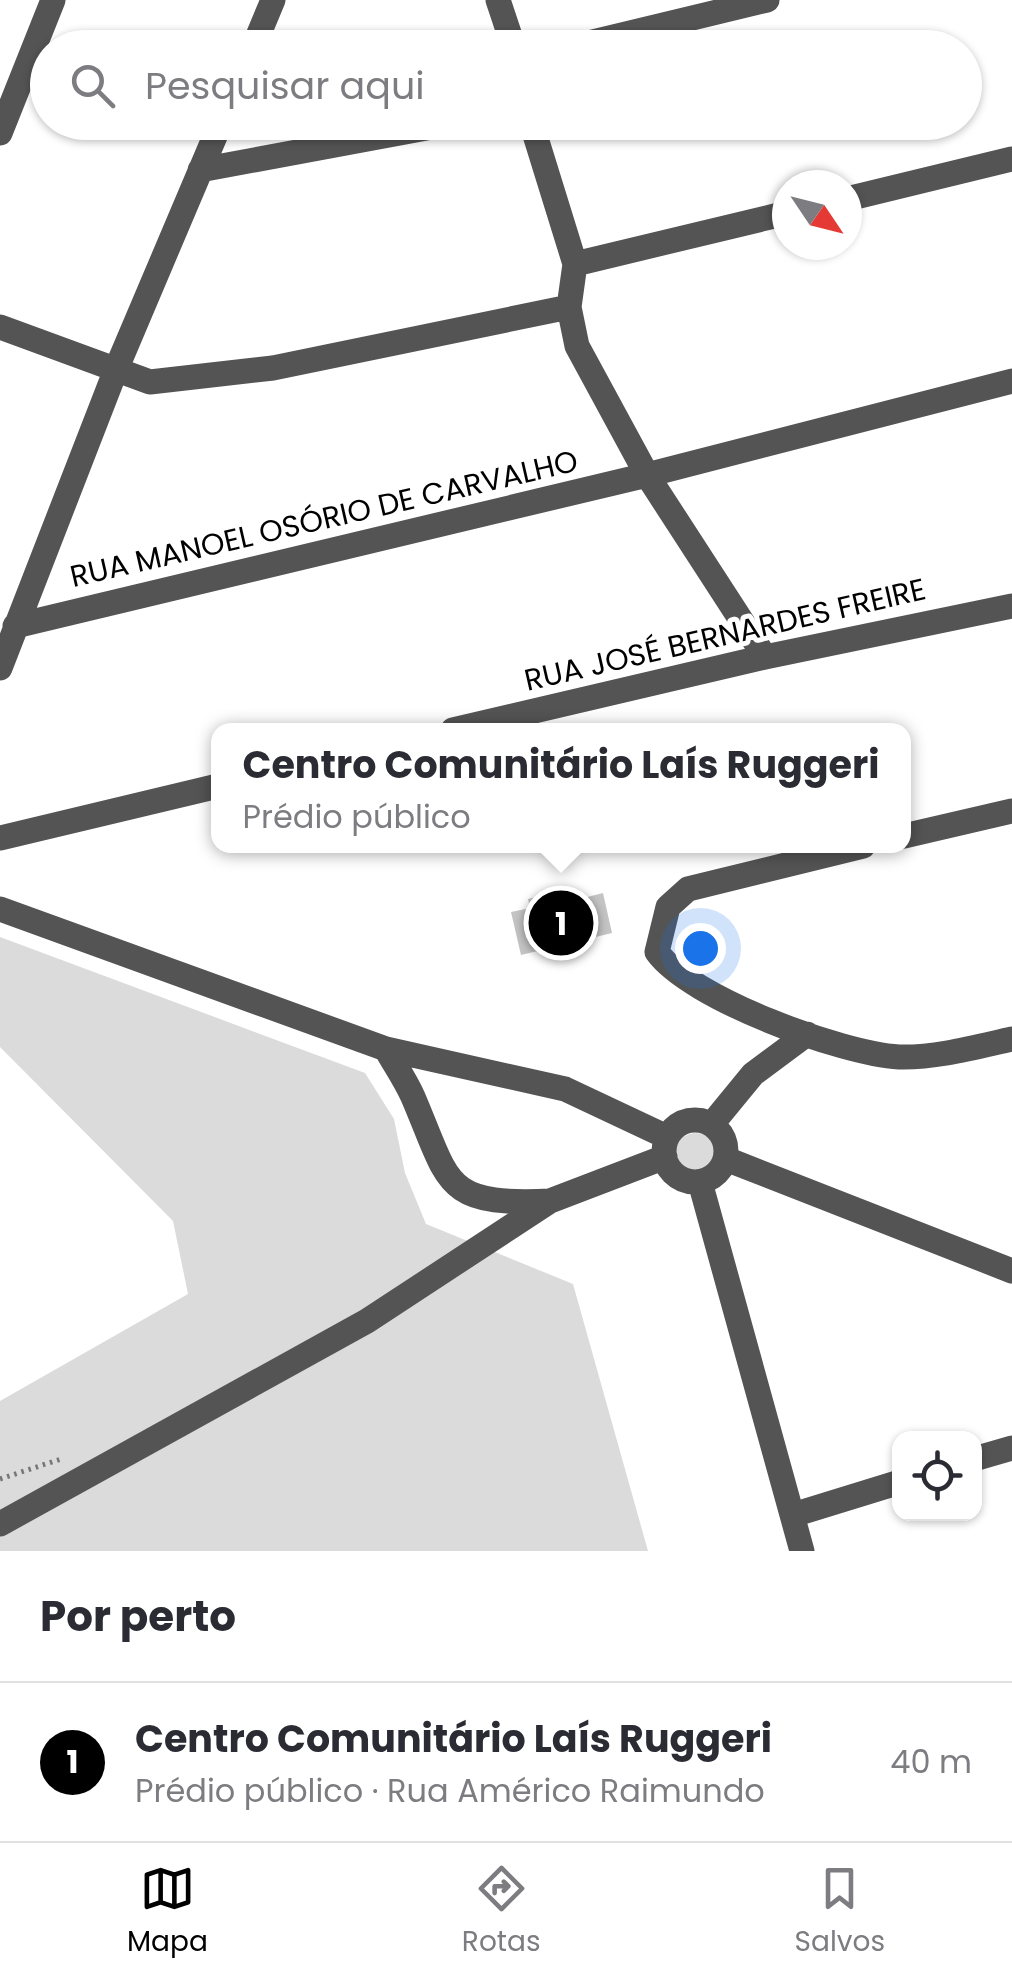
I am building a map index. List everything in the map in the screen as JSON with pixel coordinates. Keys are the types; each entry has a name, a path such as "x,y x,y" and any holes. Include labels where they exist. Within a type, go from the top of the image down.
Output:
{"street":[{"path":"41,30 53,0"},
{"path":"260,30 273,0"},
{"path":"498,0 508,30"},
{"path":"643,30 767,0"},
{"path":"0,133 30,58"},
{"path":"0,668 115,372 212,140"},
{"path":"200,170 362,140"},
{"path":"536,140 575,264 569,307 578,346 647,475 765,657"},
{"path":"862,194 1012,159"},
{"path":"575,264 772,217"},
{"path":"0,327 150,382 206,379 569,307"},
{"name":"RUA MANOEL OSÓRIO DE CARVALHO","path":"16,626 647,475 1012,381"},
{"name":"RUA JOSÉ BERNARDES FREIRE","path":"483,723 765,657 1012,606"},
{"path":"0,838 211,788"},
{"path":"911,834 1012,811"},
{"path":"832,853 710,880 688,889 668,907 657,952 670,971 701,990 807,1034 858,1050 900,1057 964,1050 1012,1038"},
{"path":"0,909 386,1050 565,1089 666,1147 675,1175 700,1182 718,1172 726,1160 726,1144 712,1124 690,1120 666,1147 550,1201 367,1321 0,1524"},
{"path":"712,1124 743,1084 807,1034"},
{"path":"386,1050 413,1097 426,1139 445,1175 472,1196 506,1203 550,1201"},
{"path":"726,1160 1012,1271"},
{"path":"700,1182 802,1551"},
{"path":"982,1457 1012,1448"},
{"path":"792,1515 892,1484"}],"shaded area":[{"path":"0,937 365,1073 394,1119 405,1173 426,1224 573,1284 648,1551 0,1551 0,1401 188,1294 173,1221 0,1047"},
{"path":"696,1133 711,1139 717,1154 711,1169 696,1175 681,1169 675,1154 681,1139"}],"building":[{"path":"562,891 564,903 603,893 612,933 521,955 511,912 530,908 528,899"}],"place":[{"name":"Centro Comunitário Laís Ruggeri","path":"561,923"}]}
